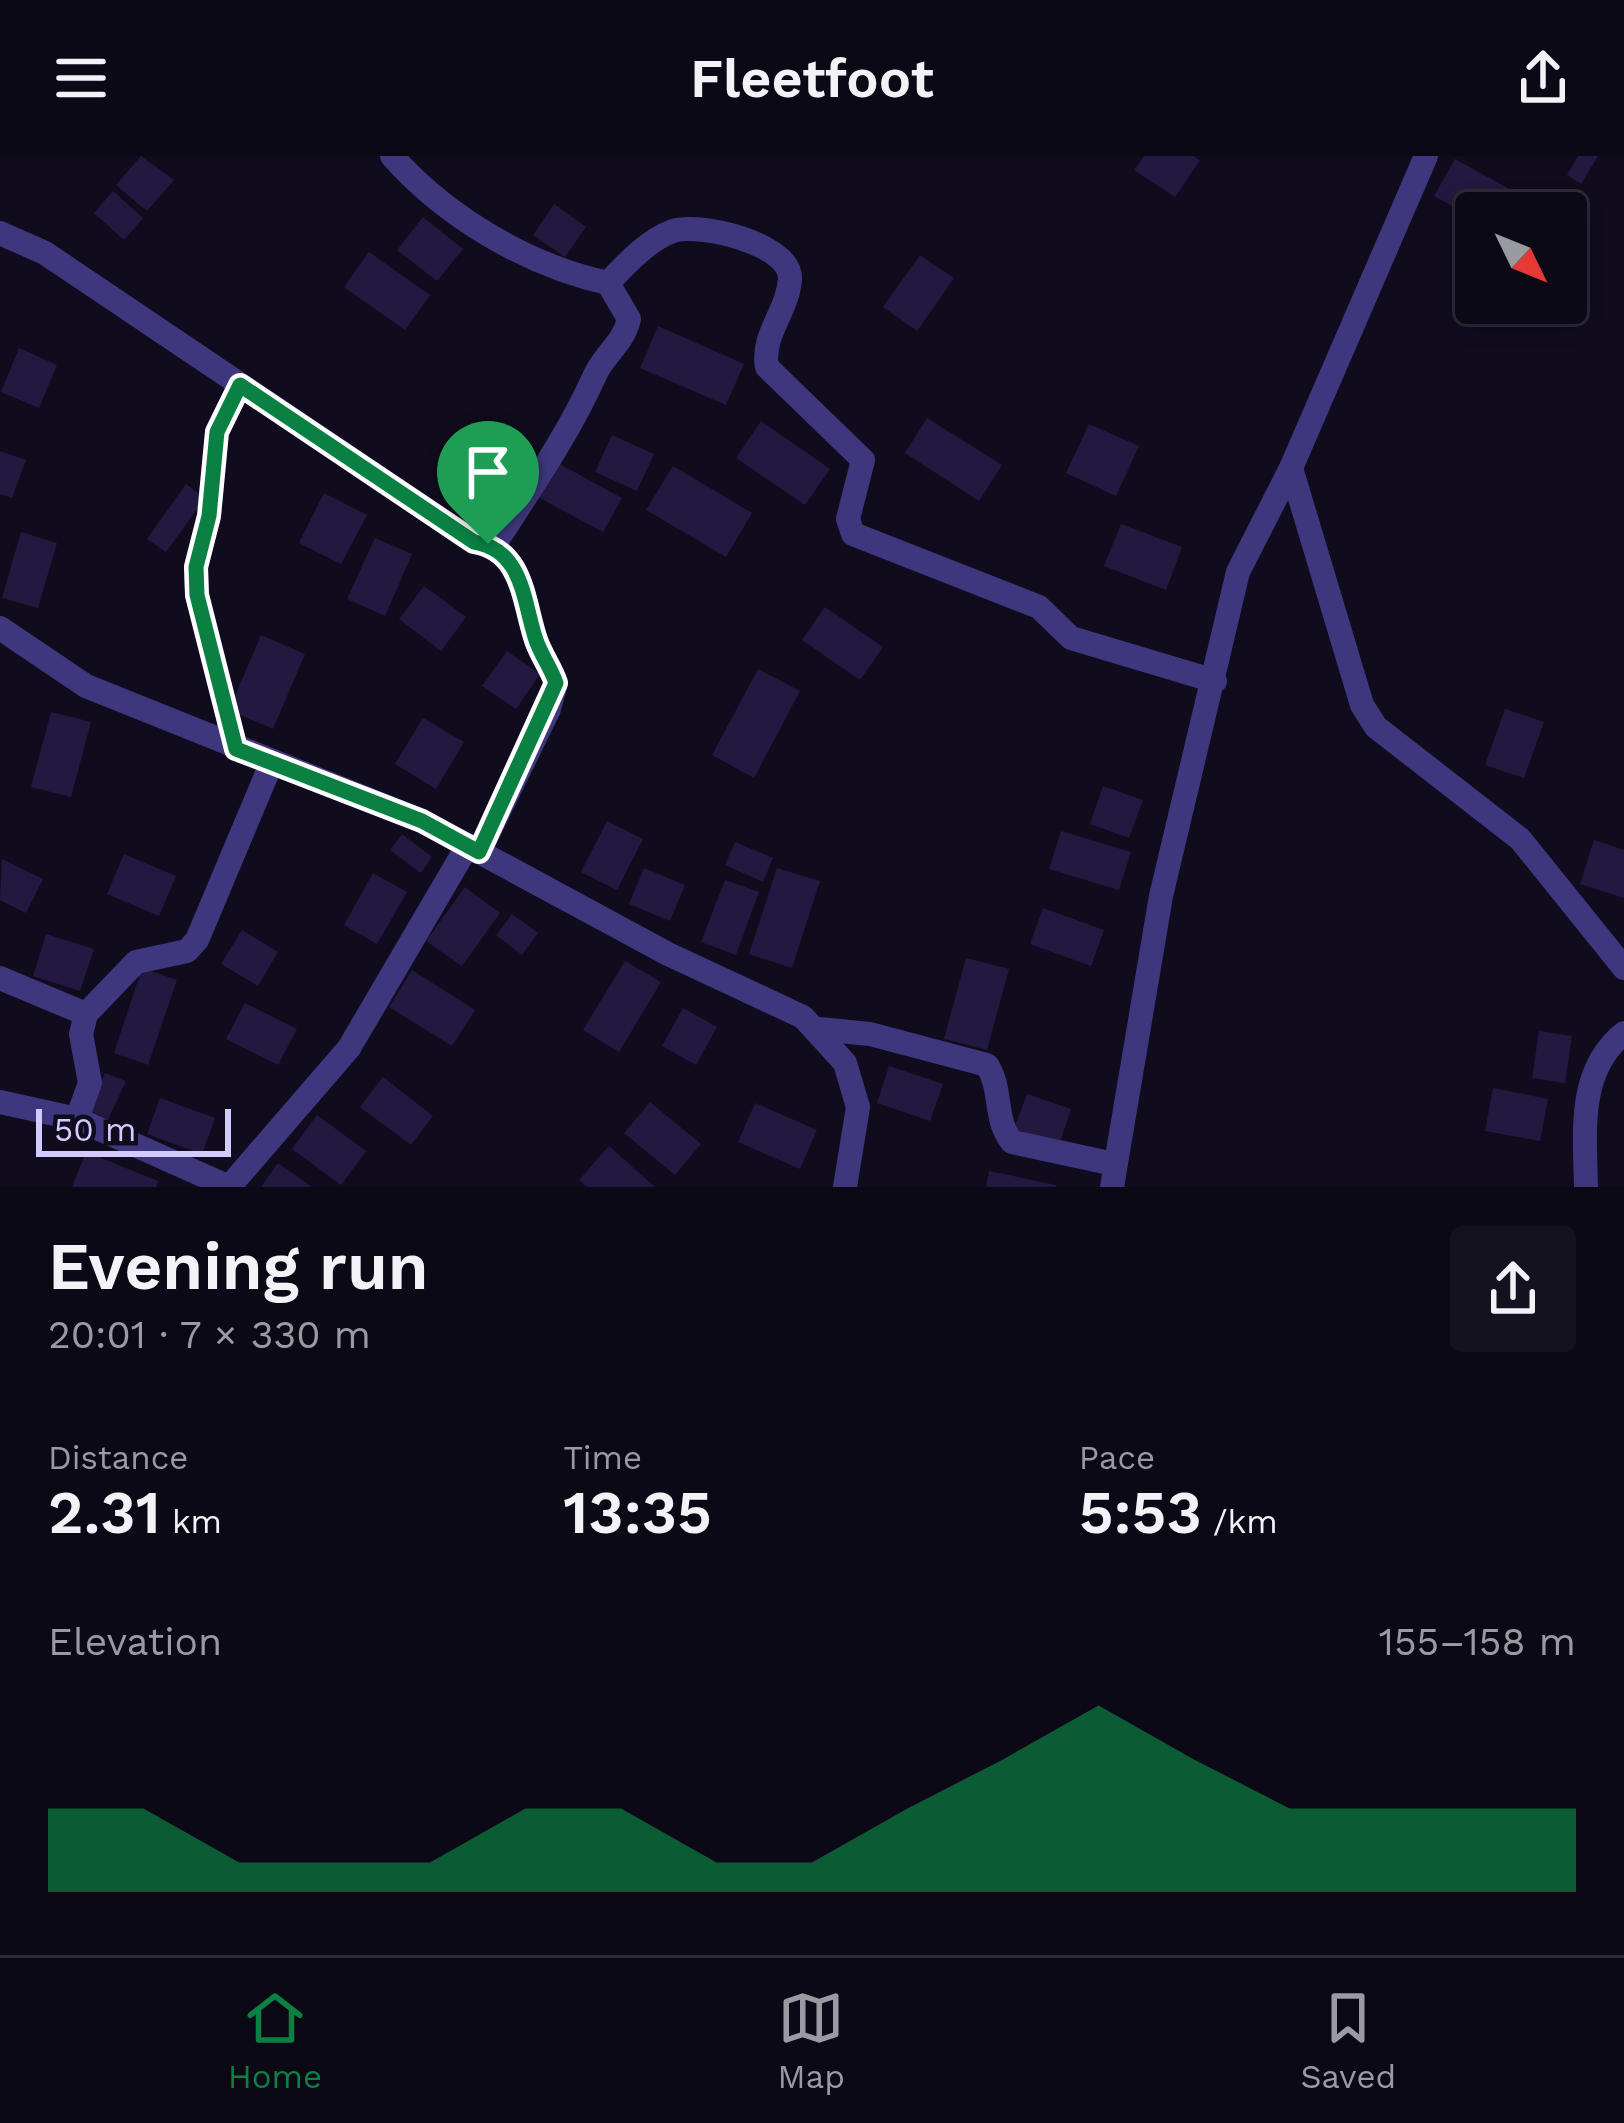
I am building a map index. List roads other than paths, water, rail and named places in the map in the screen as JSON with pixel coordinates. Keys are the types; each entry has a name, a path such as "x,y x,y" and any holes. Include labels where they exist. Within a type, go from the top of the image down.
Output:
{"street":[{"path":"0,232 45,254 474,542 488,544 498,539 585,405 596,374 625,338 629,319 608,283 585,278 471,225 434,200 392,156"},
{"path":"0,628 86,686 422,821 819,1029 870,1034 987,1065 998,1082 1002,1128 1012,1142 1113,1176 1161,896 1238,572 1291,468 1426,156"},
{"path":"608,283 660,236 679,229 698,227 773,250 785,260 790,278 764,352 767,368 862,460 848,519 853,534 1039,607 1071,638 1215,681"},
{"path":"236,749 197,595 196,567 209,516 217,432 240,385"},
{"path":"1291,468 1362,705 1376,727 1520,839 1624,968"},
{"path":"0,1102 77,1119 229,1187 349,1048 474,849 556,683 537,645 518,574 488,544"},
{"path":"77,1119 90,1083 81,1034 86,1014 136,962 187,951 197,940 271,764"},
{"path":"0,978 86,1014"},
{"path":"819,1029 845,1063 858,1107 845,1187"},
{"path":"1586,1187 1586,1093 1602,1056 1624,1033"}]}
